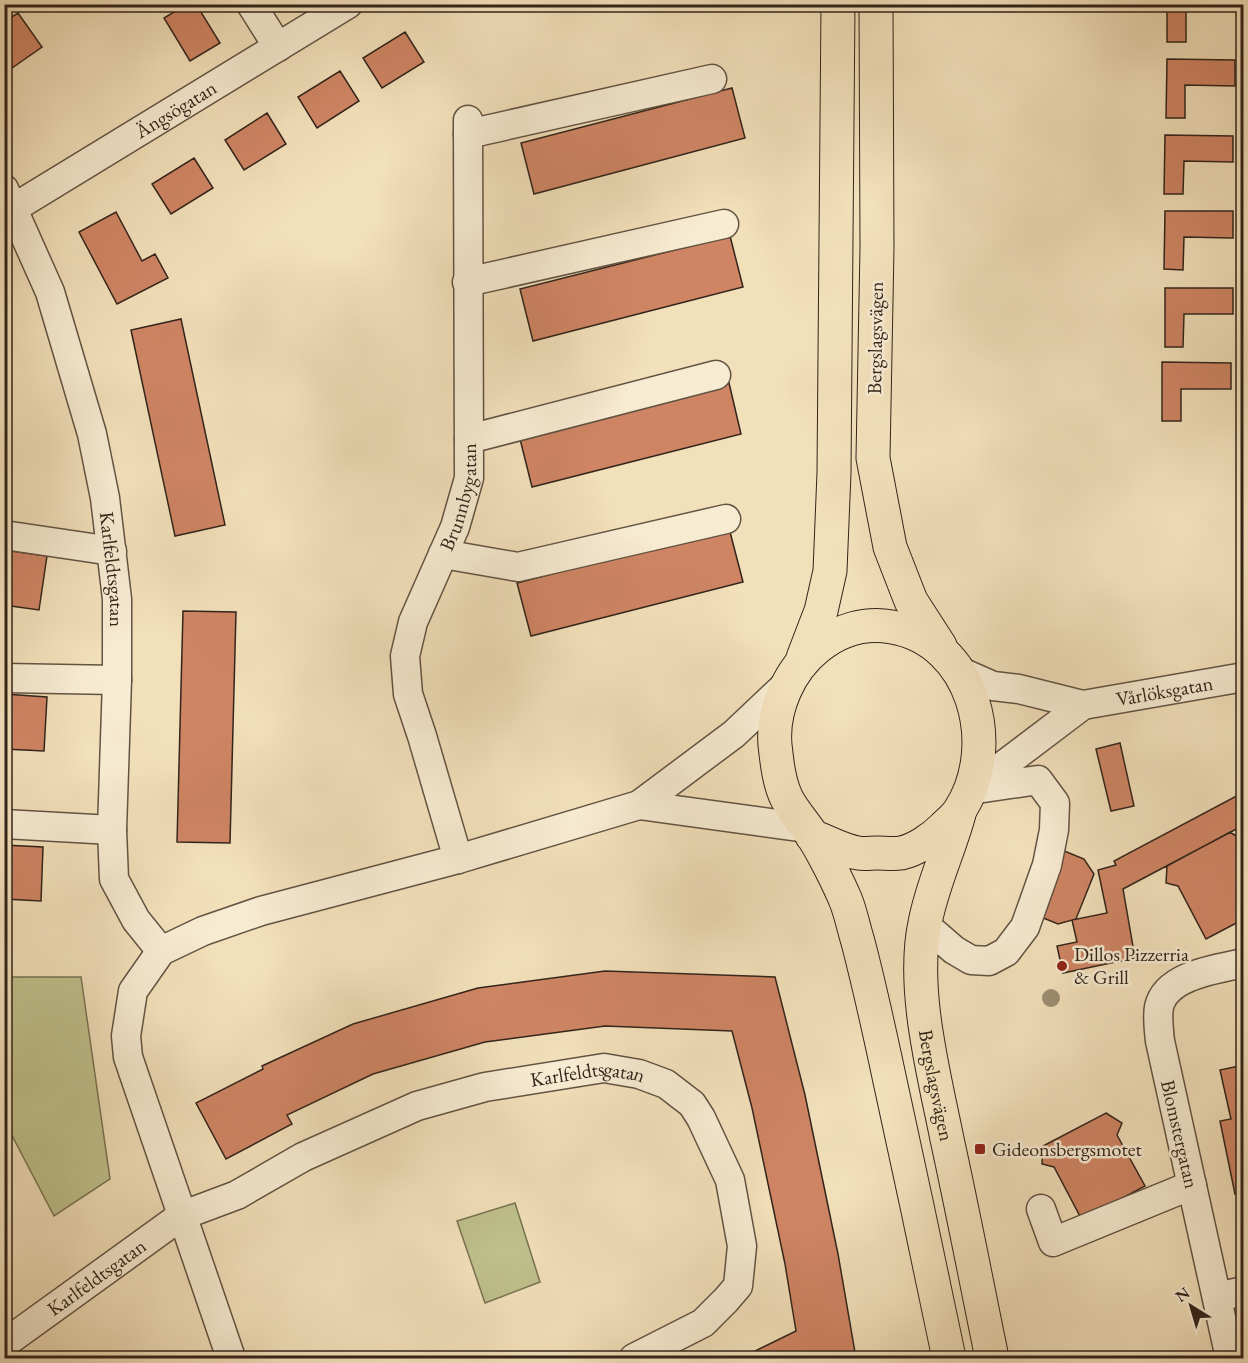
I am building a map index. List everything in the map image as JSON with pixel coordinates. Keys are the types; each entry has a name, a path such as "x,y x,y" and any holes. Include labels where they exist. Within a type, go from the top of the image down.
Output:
{"highway":[{"name":"Bergslagsvägen","path":"809,832 787,799 778,769 774,724 783,696 821,611 830,572 834,473 838,4"},
{"name":"Bergslagsvägen","path":"876,4 873,458 890,547 911,601 953,663 972,696 979,729 977,763 924,924 921,982 931,1061 992,1359"},
{"path":"795,673 808,655 828,639 848,630 870,626 899,628 915,634 932,643 953,663"},
{"path":"809,832 857,853 902,853 935,836 965,801"},
{"path":"809,832 846,900 870,988 949,1359"}],"street":[{"path":"252,4 278,47"},
{"name":"Ängsögatan","path":"8,204 348,4"},
{"name":"Brunnbygatan","path":"458,859 408,694 405,656 413,622 455,527 469,478 468,127 712,79"},
{"name":"Karlfeldtsgatan","path":"8,204 50,292 93,434 105,498 117,599 112,830 114,879 136,920 161,951"},
{"path":"467,282 724,224"},
{"path":"469,439 716,375"},
{"path":"443,554 518,567 726,519"},
{"path":"4,535 112,551"},
{"name":"Vårlöksgatan","path":"953,663 993,686 1083,705 1244,677"},
{"path":"231,1359 128,1057 126,1036 133,991 161,951 203,930 261,911 458,859 639,805 734,734 795,673"},
{"path":"4,678 117,680"},
{"name":"Vårlöksgatan","path":"965,801 1083,705"},
{"path":"924,924 954,950 971,960 989,961 1006,952 1025,927 1047,866 1054,830 1055,803 1038,780 965,801"},
{"path":"639,805 720,814 809,832"},
{"path":"4,824 112,830"},
{"name":"Blomstergatan","path":"1230,1359 1230,1294 1192,1185 1160,1041 1159,1006 1171,987 1188,978 1244,963"},
{"name":"Karlfeldtsgatan","path":"12,1348 181,1216 237,1195 303,1157 417,1106 485,1087 554,1074 604,1068 639,1074 666,1084 692,1104 730,1180 742,1246 738,1286 726,1300 703,1323 634,1359"},
{"path":"1041,1209 1053,1242 1192,1185"}],"green space":[{"path":"5,977 81,977 110,1179 54,1216 5,1122"},
{"path":"515,1203 540,1282 485,1303 457,1221"}],"building":[{"path":"187,4 196,4 220,43 190,61 164,18"},
{"path":"1167,4 1236,4 1236,10 1186,10 1186,42 1167,42"},
{"path":"18,13 42,47 12,68 4,57 4,22"},
{"path":"405,32 424,62 382,88 363,58"},
{"path":"1167,59 1235,60 1235,86 1185,85 1185,118 1166,118"},
{"path":"340,71 359,101 317,128 298,97"},
{"path":"732,88 745,138 534,194 521,143"},
{"path":"267,113 286,144 244,170 225,140"},
{"path":"1165,135 1233,136 1233,162 1184,161 1183,194 1164,194"},
{"path":"194,158 213,188 171,214 152,184"},
{"path":"1165,211 1233,211 1233,238 1184,237 1183,270 1164,269"},
{"path":"116,212 142,261 155,254 168,278 117,304 79,232"},
{"path":"730,236 743,287 533,341 520,289"},
{"path":"1165,288 1233,288 1233,314 1184,314 1183,347 1165,347"},
{"path":"181,319 225,525 175,536 131,330"},
{"path":"1162,362 1231,363 1231,389 1181,389 1181,421 1162,421"},
{"path":"729,383 741,434 532,487 519,435"},
{"path":"729,528 743,582 531,636 517,583"},
{"path":"4,550 47,556 39,610 4,605"},
{"path":"183,611 236,612 230,843 177,842"},
{"path":"4,694 47,697 44,751 4,749"},
{"path":"1120,743 1134,806 1111,811 1096,749"},
{"path":"1244,792 1244,825 1123,889 1135,958 1063,973 1057,946 1077,942 1072,920 1107,913 1098,870 1116,865 1114,861"},
{"path":"1230,832 1244,841 1241,854 1244,858 1244,919 1206,939 1178,886 1166,883 1167,866"},
{"path":"4,845 43,847 41,901 4,899"},
{"path":"1057,848 1084,859 1094,874 1076,919 1058,924 1031,913"},
{"path":"605,971 775,977 805,1095 838,1254 856,1358 741,1358 796,1331 785,1264 752,1108 732,1031 605,1026 485,1042 373,1074 287,1115 292,1124 226,1159 196,1103 263,1069 262,1066 353,1024 478,988"},
{"path":"1244,1065 1244,1192 1235,1194 1220,1121 1231,1119 1220,1070"},
{"path":"1106,1113 1122,1123 1117,1135 1145,1186 1082,1220 1054,1167 1042,1164 1043,1146"}],"place":[{"name":"Dillos Pizzerria & Grill","path":"1062,966"},
{"name":"Gideonsbergsmotet","path":"980,1149"}]}
